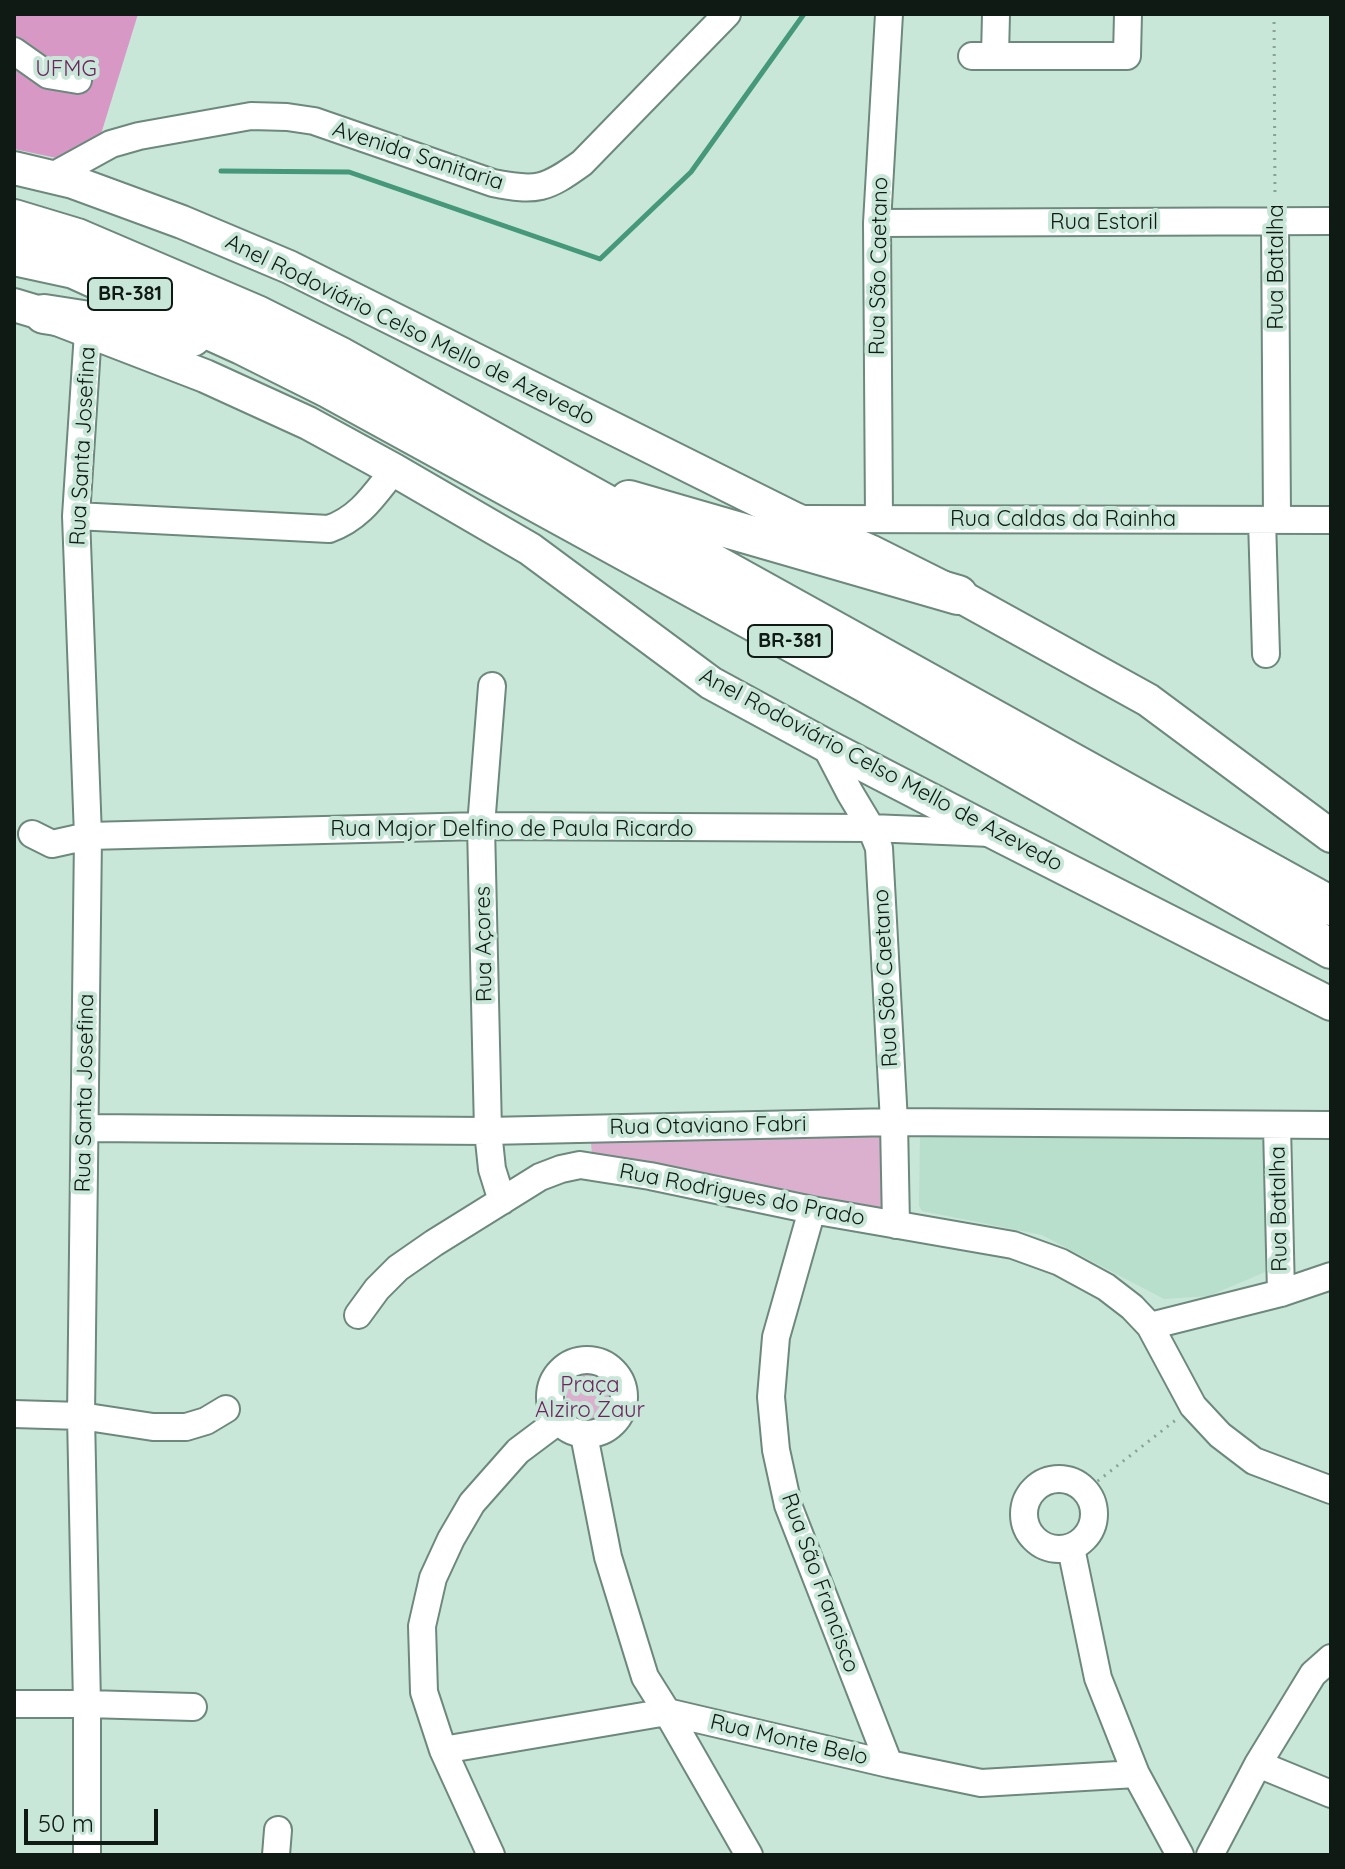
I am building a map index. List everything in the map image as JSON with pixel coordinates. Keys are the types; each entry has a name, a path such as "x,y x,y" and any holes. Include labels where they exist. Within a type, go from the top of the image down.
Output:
{"highway":[{"name":"BR-381","path":"14,219 77,238 257,315 341,357 1331,906"},
{"name":"BR-381","path":"14,256 74,269 242,345 330,389 866,683 1331,949"},
{"path":"22,308 242,345"},
{"path":"565,482 958,595"}],"main road":[{"name":"Anel Rodoviário Celso Mello de Azevedo","path":"14,168 73,182 182,222 289,267 795,519 872,552 958,595 1148,700 1317,816 1331,836"},
{"name":"Anel Rodoviário Celso Mello de Azevedo","path":"22,308 205,376 308,423 530,549 711,683 825,745 1331,1004"}],"street":[{"name":"Avenida Sanitaria","path":"51,177 111,144 251,116 314,121 493,183 522,189 541,188 582,163 727,14"},
{"name":"Rua São Caetano","path":"879,519 877,223 889,14"},
{"path":"996,14 983,56 1127,56 1128,14"},
{"path":"14,51 48,75 78,80"},
{"name":"Rua Batalha","path":"1266,654 1275,221"},
{"name":"Rua Estoril","path":"877,223 1331,221"},
{"name":"Rua Santa Josefina","path":"87,1855 81,1416 88,836 76,516 88,332"},
{"path":"76,516 329,529 359,512 394,470"},
{"name":"Rua Caldas da Rainha","path":"795,519 1331,520"},
{"name":"Rua Açores","path":"492,686 481,826 488,1131 492,1169 502,1201"},
{"name":"Rua São Caetano","path":"825,745 879,848 894,1122 896,1225"},
{"name":"Rua Major Delfino de Paula Ricardo","path":"32,834 52,844 88,836 481,826 871,828 995,833"},
{"name":"Rua Otaviano Fabri","path":"85,1128 488,1131 894,1122 1331,1125"},
{"name":"Rua Batalha","path":"1277,1126 1281,1293"},
{"name":"Rua Rodrigues do Prado","path":"358,1315 398,1268 540,1177 580,1165 650,1176 812,1210 1013,1245 1060,1262 1106,1287 1150,1326 1193,1406 1220,1435 1254,1461 1331,1490"},
{"name":"Rua São Francisco","path":"812,1210 776,1337 771,1397 776,1450 788,1505 889,1764"},
{"path":"1150,1326 1281,1293 1331,1276"},
{"path":"590,1360 604,1364 616,1373 623,1386 624,1400 620,1414 611,1426 598,1433 584,1435 570,1431 558,1421 551,1408 549,1394 553,1380 562,1368 575,1361 590,1360"},
{"path":"14,1414 81,1416 153,1427 186,1427 206,1421 226,1409"},
{"path":"491,1855 443,1750 424,1692 422,1626 433,1578 472,1503 518,1451 558,1421"},
{"path":"584,1435 608,1557 645,1677 749,1855"},
{"path":"1063,1479 1075,1483 1092,1501 1093,1523 1089,1534 1071,1548 1058,1550 1046,1547 1035,1541 1027,1530 1025,1505 1030,1494 1039,1485 1051,1480 1063,1479"},
{"path":"1071,1548 1098,1678 1136,1774 1180,1855"},
{"path":"1210,1855 1258,1764 1313,1674 1331,1658"},
{"path":"14,1704 193,1707"},
{"name":"Rua Monte Belo","path":"443,1750 667,1712 981,1783 1136,1774"},
{"path":"1258,1764 1331,1794"}],"path":[{"name":"Rua Batalha","path":"1274,14 1275,221"},
{"path":"1085,1491 1193,1406"}],"shaded area":[{"path":"920,1133 1262,1138 1269,1145 1265,1272 1209,1296 1164,1299 1042,1235 922,1211 919,1206"}],"green space":[{"name":"UFMG","path":"14,14 138,14 97,147 61,159 14,149"},
{"path":"880,1128 886,1201 883,1212 869,1212 747,1183 592,1155 591,1143"},
{"name":"Praça Alziro Zaur","path":"590,1374 607,1381 614,1398 607,1415 590,1422 573,1415 566,1398 573,1381"}],"waterway":[{"path":"221,171 349,172 600,259 691,172 804,14"}]}
